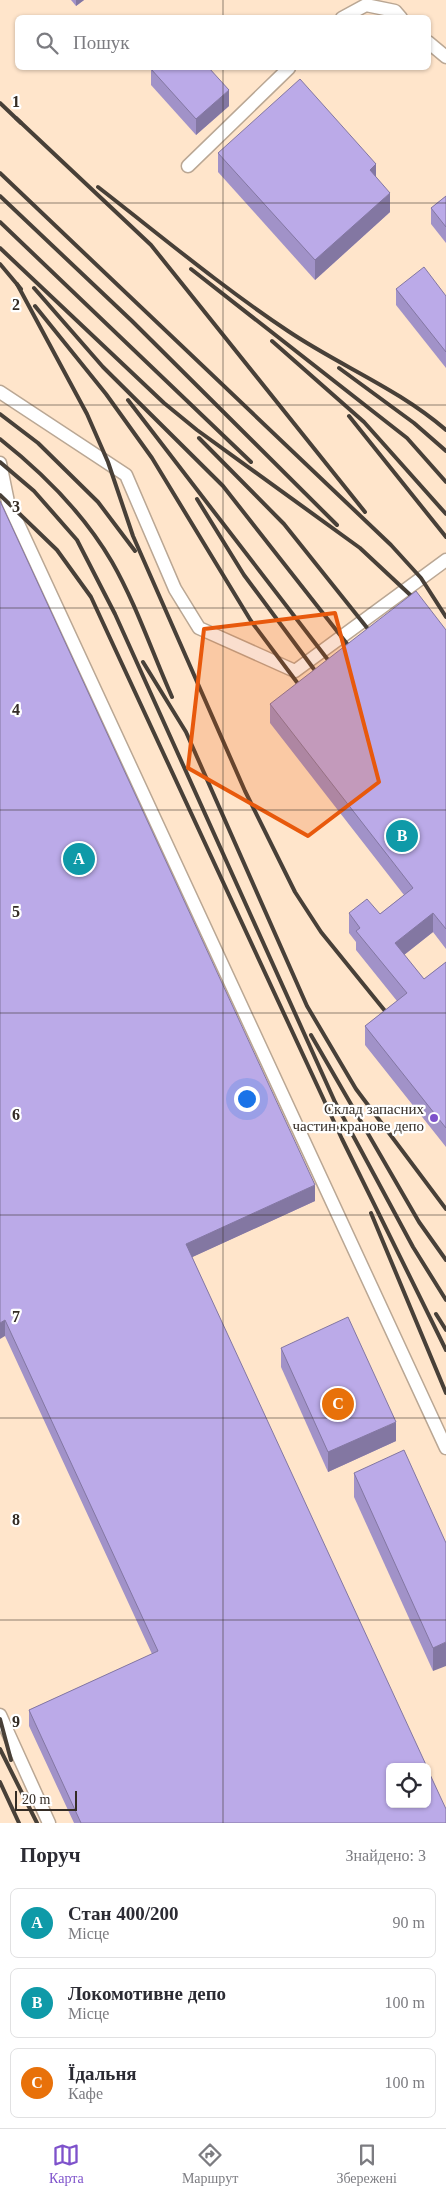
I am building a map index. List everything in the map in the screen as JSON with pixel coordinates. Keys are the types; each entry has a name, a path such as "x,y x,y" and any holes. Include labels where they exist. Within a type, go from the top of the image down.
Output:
{"lane":[{"path":"348,15 366,5 394,11 398,15"},
{"path":"431,44 446,57"},
{"path":"188,166 287,70"},
{"path":"0,392 126,475 175,589 199,628 295,671 446,560"},
{"path":"0,463 8,502 446,1448"},
{"path":"0,1715 49,1823"}],"highlighted area":[{"path":"335,613 379,782 308,836 188,768 204,629"}],"shaded area":[{"path":"0,0 446,0 446,1823 0,1823"}],"building":[{"path":"152,70 211,70 229,90 196,119"},
{"path":"300,79 376,164 370,170 390,193 315,260 218,153"},
{"path":"446,196 446,227 431,208"},
{"path":"424,267 446,296 446,352 396,289"},
{"path":"0,501 315,1185 186,1244 425,1763 386,1763 386,1808 431,1808 431,1777 446,1809 446,1823 81,1823 29,1710 158,1651 5,1320 0,1323"},
{"path":"416,591 446,630 446,929 433,913 395,943 424,979 446,962 446,1128 365,1026 407,993 356,931 360,928 349,913 367,899 380,914 413,888 270,704"},
{"path":"348,1317 396,1422 328,1452 281,1348"},
{"path":"404,1450 446,1543 446,1642 433,1648 354,1473"}],"railway":[{"path":"0,103 21,123"},
{"path":"16,118 151,245 365,512"},
{"path":"0,173 391,545 421,578 446,617"},
{"path":"98,187 263,314 308,344 409,402 446,430"},
{"path":"0,196 132,321 337,525"},
{"path":"0,222 251,462"},
{"path":"0,248 164,403 197,430 360,548 421,605"},
{"path":"0,264 21,289"},
{"path":"191,269 407,438 446,482"},
{"path":"17,284 87,414 108,462 133,536 245,791 295,892 321,932 394,1022"},
{"path":"34,288 103,367 223,486 355,654"},
{"path":"35,306 106,394 152,458 251,621 305,693"},
{"path":"272,341 364,422 446,514"},
{"path":"339,368 414,423 446,451"},
{"path":"128,400 335,669"},
{"path":"0,414 38,443 98,502 135,551"},
{"path":"349,416 446,537"},
{"path":"199,438 284,524 376,639"},
{"path":"0,439 62,495 101,544 129,594 172,697"},
{"path":"0,462 34,491 77,540 115,614 335,1102 413,1247 446,1300"},
{"path":"0,495 57,550 91,597 342,1139 446,1350"},
{"path":"197,499 244,575 322,680"},
{"path":"143,662 186,732 307,1006 356,1089 446,1209"},
{"path":"311,1035 419,1222 446,1260"},
{"path":"371,1213 446,1393"},
{"path":"436,1314 446,1330"},
{"path":"0,1719 11,1760"},
{"path":"0,1749 37,1823"},
{"path":"0,1782 19,1823"}],"place":[{"name":"Локомотивне депо","path":"402,836"},
{"name":"Стан 400/200","path":"79,859"},
{"name":"Склад запасних частин кранове депо","path":"434,1118"},
{"name":"Їдальня","path":"338,1404"}]}
